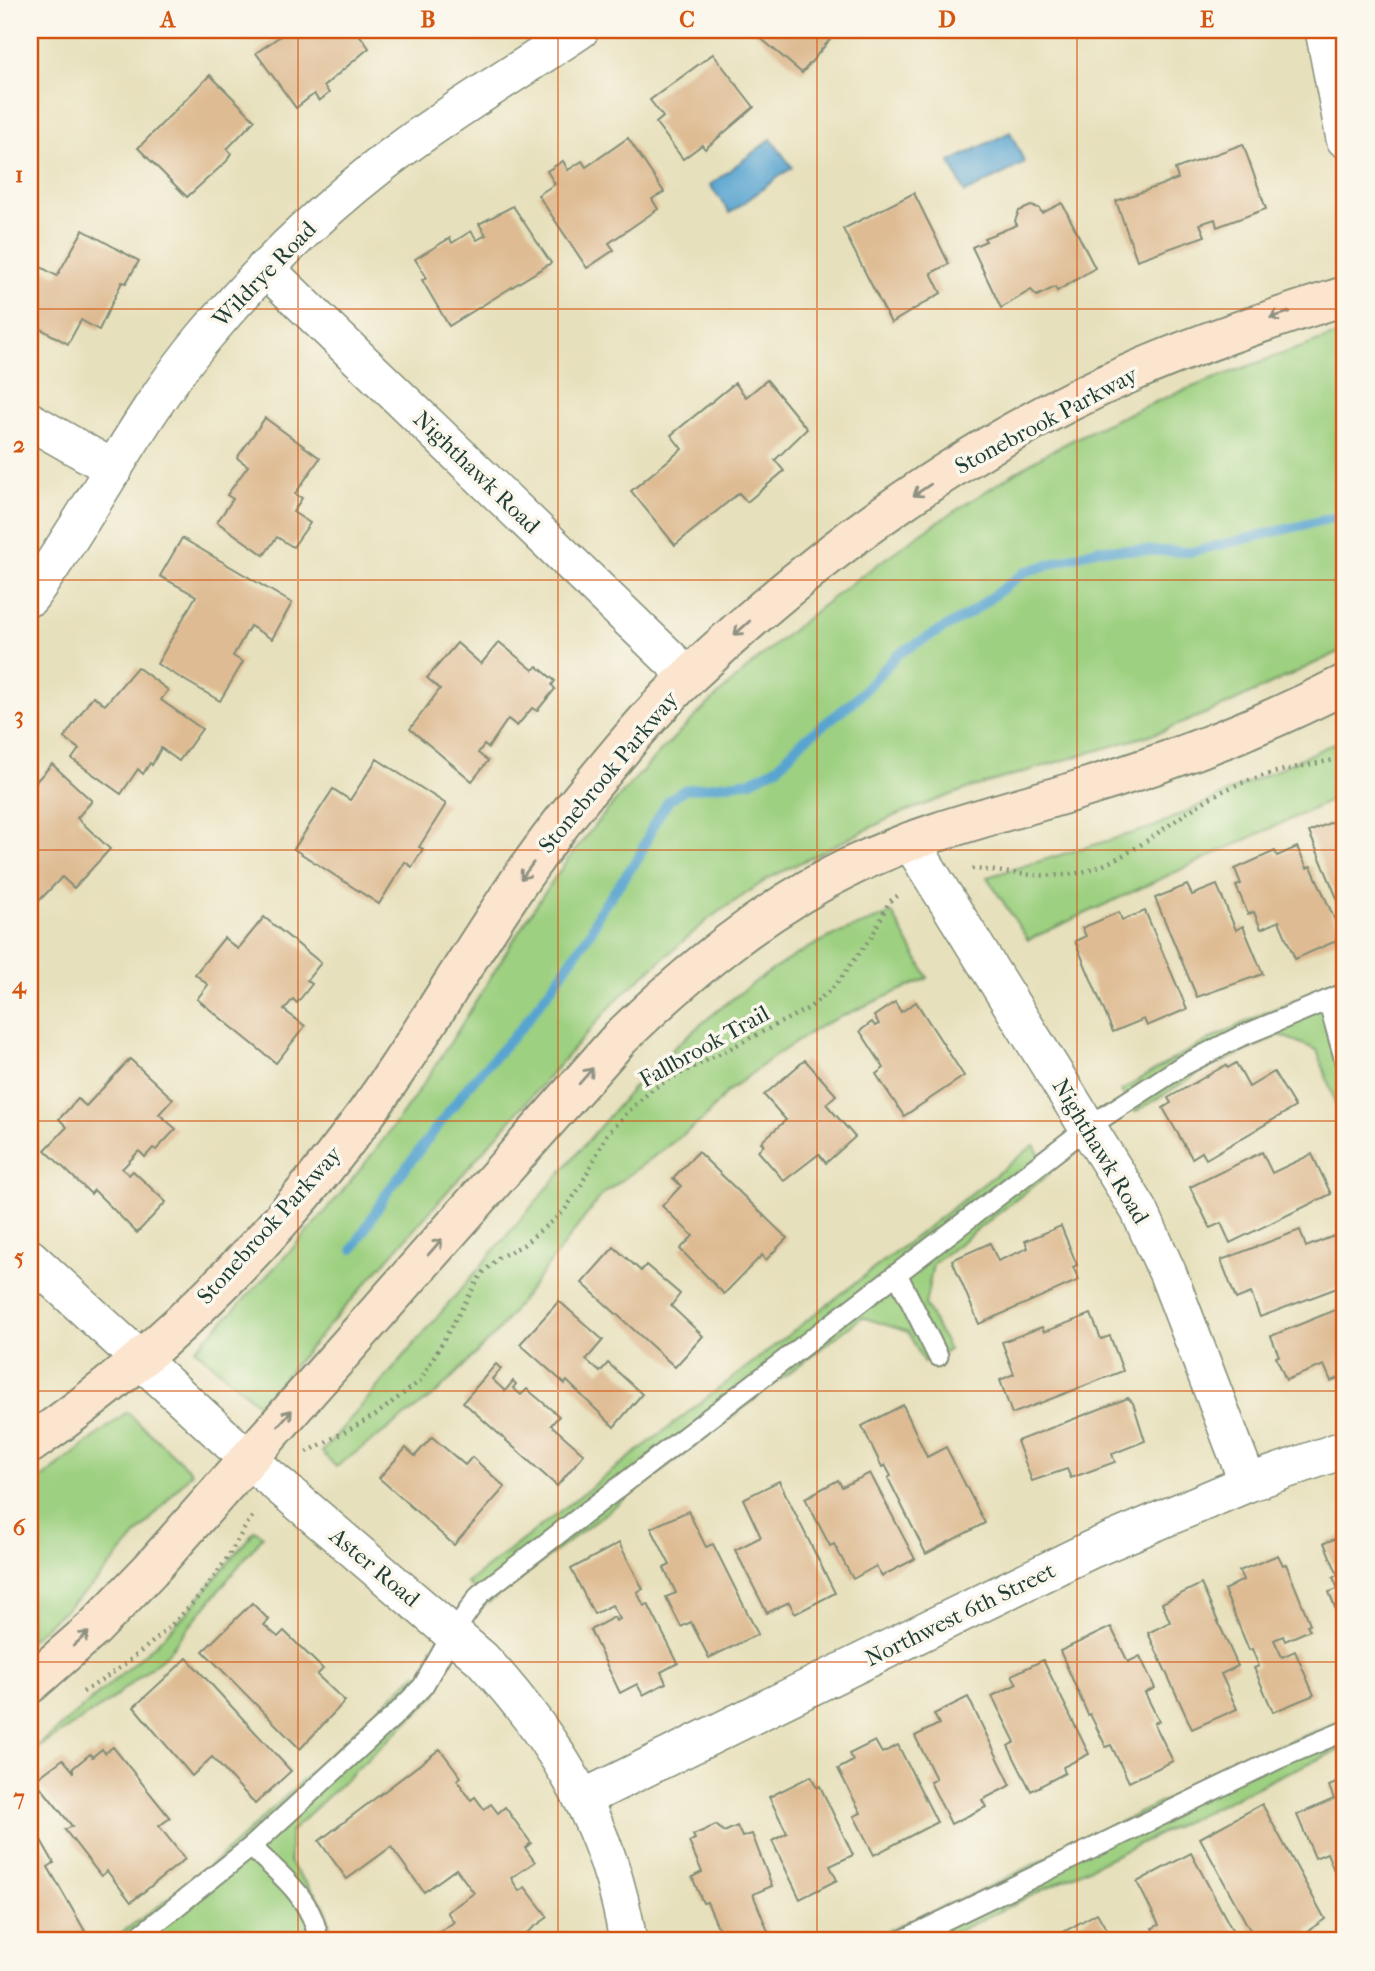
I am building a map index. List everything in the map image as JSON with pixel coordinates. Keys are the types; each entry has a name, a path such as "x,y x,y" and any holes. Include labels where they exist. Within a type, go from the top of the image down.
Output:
{"street":[{"name":"Wildrye Road","path":"30,597 63,552 141,425 202,339 265,268 379,166 580,30"},
{"path":"1324,30 1345,139"},
{"name":"Nighthawk Road","path":"265,268 688,676"},
{"name":"Stonebrook Parkway","path":"30,1444 140,1358 264,1237 333,1157 396,1071 509,895 578,802 688,676 755,617 858,534 946,474 1026,426 1145,367 1255,323 1345,296"},
{"path":"30,421 114,469"},
{"path":"30,1684 94,1628 150,1570 620,1038 658,1000 731,941 852,866 910,841 963,822 1169,761 1256,726 1345,684"},
{"name":"Nighthawk Road","path":"910,841 1139,1210 1168,1273 1248,1483"},
{"name":"Aster Road","path":"30,1258 247,1458 453,1633 512,1692 542,1732 584,1798 608,1858 622,1907 628,1941"},
{"name":"Northwest 6th Street","path":"584,1798 1090,1550 1248,1483 1345,1449"}],"lane":[{"path":"133,1941 251,1847 424,1686 453,1633 480,1594 1088,1127 1182,1066 1237,1038 1337,997 1345,1061"},
{"path":"897,1274 938,1356"},
{"path":"901,1941 1280,1758 1345,1731"},
{"path":"251,1847 304,1899 317,1927 318,1941"}],"path":[{"path":"970,869 1058,875 1087,871 1116,860 1208,799 1241,783 1293,766 1345,758"},
{"name":"Fallbrook Trail","path":"307,1452 374,1416 399,1400 420,1381 481,1275 498,1258 523,1245 564,1211 580,1187 607,1134 634,1106 654,1088 809,1008 835,986 872,936 889,902"},
{"path":"74,1697 103,1680 187,1610 219,1570 239,1537"}],"green space":[{"path":"1342,333 1345,348 1345,649 1231,703 1163,731 970,788 896,815 769,878 710,918 619,997 259,1405 195,1349 310,1229 388,1134 433,1069 533,910 576,849 664,748 764,654 872,568 927,529 1047,453 1161,399"},
{"path":"1345,738 1345,794 1028,940 987,877 1153,827"},
{"path":"892,913 928,978 822,1025 772,1058 726,1093 704,1119 602,1195 497,1332 437,1393 336,1467 322,1452 644,1075 707,1019 777,967 826,939"},
{"path":"1345,978 1345,1131 1317,1050 1280,1035 1201,1072 1135,1112 1121,1091 1231,1029"},
{"path":"1034,1145 1050,1173 933,1264 925,1305 949,1350 924,1363 908,1332 862,1317 488,1603 467,1583"},
{"path":"127,1412 192,1472 94,1584 30,1640 30,1488"},
{"path":"255,1530 263,1536 167,1654 107,1703 30,1753 157,1643 187,1613"},
{"path":"417,1673 437,1694 290,1832 290,1864 326,1908 333,1941 110,1941 188,1885"},
{"path":"1345,1720 1345,1748 1286,1773 937,1941 864,1941 980,1891 1270,1749"}],"water":[{"path":"1010,132 1025,163 965,193 950,162"},
{"path":"771,139 792,167 730,213 710,185"}],"building":[{"path":"289,30 356,30 369,48 324,86 329,93 319,101 314,94 296,108 256,53"},
{"path":"751,30 838,30 802,73"},
{"path":"713,54 754,107 705,149 702,145 683,159 656,123 663,117 650,100"},
{"path":"210,75 255,120 227,149 231,153 227,161 187,197 138,148"},
{"path":"628,138 664,192 652,199 658,209 609,243 614,250 587,268 538,195 555,184 547,171 563,161 568,170 582,161 586,167"},
{"path":"1243,144 1266,209 1217,227 1215,219 1200,224 1205,236 1137,260 1116,201 1178,179 1175,169"},
{"path":"914,193 949,264 931,273 941,293 891,323 843,229"},
{"path":"1062,203 1095,268 1057,291 1055,287 1037,296 1031,290 1001,308 972,247 986,241 984,238 1017,225 1015,221 1019,211 1031,206 1039,208 1042,213"},
{"path":"513,206 551,263 449,326 422,280 427,278 415,259 450,238 452,243 471,231 477,240 486,235 479,224"},
{"path":"83,230 139,261 126,283 122,282 99,330 81,320 68,344 30,323 34,314 30,312 30,261 57,276"},
{"path":"767,380 807,429 775,460 784,471 747,502 739,493 675,545 631,491 682,449 671,435 735,383 746,397"},
{"path":"265,418 320,458 295,494 302,498 293,512 310,523 293,547 277,537 264,555 217,522 233,499 227,495 248,466 237,458"},
{"path":"182,538 292,603 272,639 250,626 233,656 243,662 220,701 157,664 196,596 160,576"},
{"path":"499,642 533,670 537,666 555,681 552,685 555,689 537,711 532,708 517,726 508,719 488,748 484,745 478,753 488,761 472,781 410,729 440,689 427,678 457,643 481,664"},
{"path":"137,667 168,690 161,700 202,729 179,761 161,748 152,765 150,763 143,774 138,769 121,794 72,759 79,749 64,738 93,696 105,705"},
{"path":"377,759 446,804 419,847 423,849 412,867 405,862 379,904 294,849 333,789 350,800"},
{"path":"52,764 92,801 77,818 110,849 74,888 62,877 36,904 30,898 30,788"},
{"path":"1345,816 1345,917 1309,832"},
{"path":"1297,847 1307,868 1311,866 1343,938 1295,959 1279,921 1261,929 1254,912 1248,914 1236,886 1241,884 1235,869 1275,851 1277,856"},
{"path":"1187,885 1192,895 1217,885 1236,930 1243,926 1263,974 1197,997 1155,898"},
{"path":"1145,911 1187,1009 1147,1026 1144,1019 1113,1032 1075,941 1086,936 1082,928 1119,912 1122,920"},
{"path":"264,917 321,963 307,980 312,984 297,1003 293,999 284,1010 305,1026 276,1063 197,999 208,985 195,974 224,938 238,949"},
{"path":"895,1002 901,1012 916,1002 964,1076 904,1116 876,1074 884,1068 860,1031 872,1022 875,1026 879,1024 874,1016"},
{"path":"130,1059 173,1099 159,1114 176,1129 156,1150 153,1148 145,1157 139,1151 122,1169 129,1175 133,1171 166,1202 137,1233 94,1190 91,1194 45,1150 67,1127 59,1119 78,1099 86,1106"},
{"path":"805,1060 836,1095 826,1104 855,1137 826,1163 819,1154 784,1181 758,1151 764,1145 761,1142 786,1120 764,1095"},
{"path":"1236,1063 1249,1087 1274,1072 1295,1107 1206,1159 1202,1152 1192,1158 1163,1108 1171,1103 1168,1098 1226,1065 1228,1068"},
{"path":"698,1152 787,1238 766,1260 762,1255 724,1294 680,1249 693,1236 662,1206 681,1186 673,1178"},
{"path":"1262,1152 1272,1173 1312,1154 1331,1194 1230,1243 1221,1223 1210,1228 1190,1187"},
{"path":"1061,1226 1077,1265 1073,1267 1079,1280 979,1324 952,1260 990,1243 998,1261 1028,1248 1025,1241"},
{"path":"1300,1230 1306,1247 1344,1232 1345,1285 1260,1317 1251,1293 1236,1299 1221,1260"},
{"path":"614,1247 641,1271 646,1265 680,1294 671,1306 703,1336 675,1367 582,1283"},
{"path":"559,1301 603,1340 586,1360 600,1372 608,1363 642,1394 614,1427 567,1381 565,1384 520,1344"},
{"path":"1345,1306 1345,1375 1331,1381 1324,1365 1286,1380 1271,1336"},
{"path":"1091,1314 1101,1339 1110,1336 1123,1371 1012,1414 1000,1380 1014,1374 1002,1342 1042,1327 1044,1332"},
{"path":"496,1364 501,1369 492,1379 505,1391 513,1381 516,1384 513,1388 521,1395 527,1389 559,1416 551,1425 584,1454 557,1486 463,1402"},
{"path":"1128,1398 1133,1403 1145,1441 1112,1454 1115,1462 1071,1478 1067,1469 1032,1481 1017,1441"},
{"path":"903,1405 927,1457 946,1447 985,1523 926,1554 888,1478 891,1476 885,1465 882,1467 862,1426"},
{"path":"432,1437 465,1465 472,1457 505,1487 454,1545 379,1478 406,1448 415,1456"},
{"path":"870,1473 915,1559 882,1576 876,1566 853,1579 834,1544 830,1546 805,1498 838,1480 842,1487"},
{"path":"779,1481 835,1593 795,1614 789,1602 767,1613 735,1550 761,1537 743,1499"},
{"path":"688,1511 706,1547 713,1544 758,1634 709,1658 691,1622 681,1627 666,1597 676,1593 664,1568 670,1565 651,1528"},
{"path":"1345,1535 1345,1634 1329,1592 1338,1589 1333,1577 1338,1575 1324,1543"},
{"path":"619,1543 643,1589 637,1592 644,1606 648,1604 678,1663 661,1672 666,1683 643,1695 637,1684 620,1693 590,1630 614,1617 616,1621 620,1619 612,1605 594,1614 571,1569"},
{"path":"1278,1555 1283,1565 1286,1564 1310,1630 1285,1641 1283,1636 1274,1640 1282,1657 1295,1651 1314,1695 1273,1712 1254,1668 1259,1666 1252,1649 1249,1650 1224,1590 1243,1580 1239,1571"},
{"path":"1201,1584 1238,1666 1221,1674 1237,1709 1192,1729 1148,1633 1170,1622 1162,1603"},
{"path":"252,1603 269,1620 264,1625 278,1637 284,1631 323,1669 317,1675 345,1701 300,1749 203,1651"},
{"path":"1111,1627 1128,1662 1140,1656 1155,1688 1145,1693 1159,1721 1154,1723 1173,1761 1129,1782 1111,1745 1106,1747 1090,1714 1088,1715 1060,1651"},
{"path":"187,1658 291,1771 255,1804 212,1757 192,1776 134,1707"},
{"path":"1043,1660 1089,1754 1063,1767 1065,1773 1031,1791 1008,1746 1015,1742 992,1696 1017,1684 1012,1675"},
{"path":"968,1697 1011,1785 982,1800 986,1807 951,1824 930,1782 936,1779 915,1736 939,1724 934,1714"},
{"path":"875,1741 882,1753 898,1745 937,1822 874,1855 854,1816 861,1813 838,1769 853,1761 849,1754"},
{"path":"113,1747 170,1818 159,1826 185,1859 131,1902 107,1871 101,1876 65,1830 72,1826 35,1780 63,1759 73,1771 73,1768 90,1754 92,1757 102,1749 105,1753"},
{"path":"440,1749 461,1777 457,1780 471,1800 475,1797 484,1809 491,1804 498,1813 505,1807 531,1843 525,1848 535,1862 511,1878 519,1891 525,1887 548,1917 515,1941 427,1941 454,1922 447,1912 474,1893 456,1869 424,1892 391,1847 347,1879 319,1841"},
{"path":"811,1776 817,1788 820,1786 853,1855 830,1866 837,1880 800,1899 772,1841 787,1833 769,1797"},
{"path":"1345,1779 1345,1898 1327,1853 1315,1858 1297,1815 1334,1799 1329,1786"},
{"path":"1262,1804 1325,1919 1294,1941 1256,1941 1200,1838"},
{"path":"30,1821 54,1863 48,1867 86,1933 72,1941 30,1941"},
{"path":"716,1825 724,1832 737,1826 742,1837 752,1834 772,1886 753,1894 769,1934 753,1941 724,1941 707,1902 703,1903 692,1877 702,1872 689,1842 695,1839 693,1835"},
{"path":"1191,1853 1238,1941 1159,1941 1152,1928 1159,1925 1137,1882"},
{"path":"1097,1913 1113,1941 1057,1941 1055,1937"}],"waterway":[{"path":"353,1249 388,1191 470,1084 521,1028 560,976 592,930 598,914 639,857 653,825 669,800 684,790 751,781 778,767 800,743 854,701 898,654 969,614 1025,572 1099,549 1191,552 1345,515"}]}
